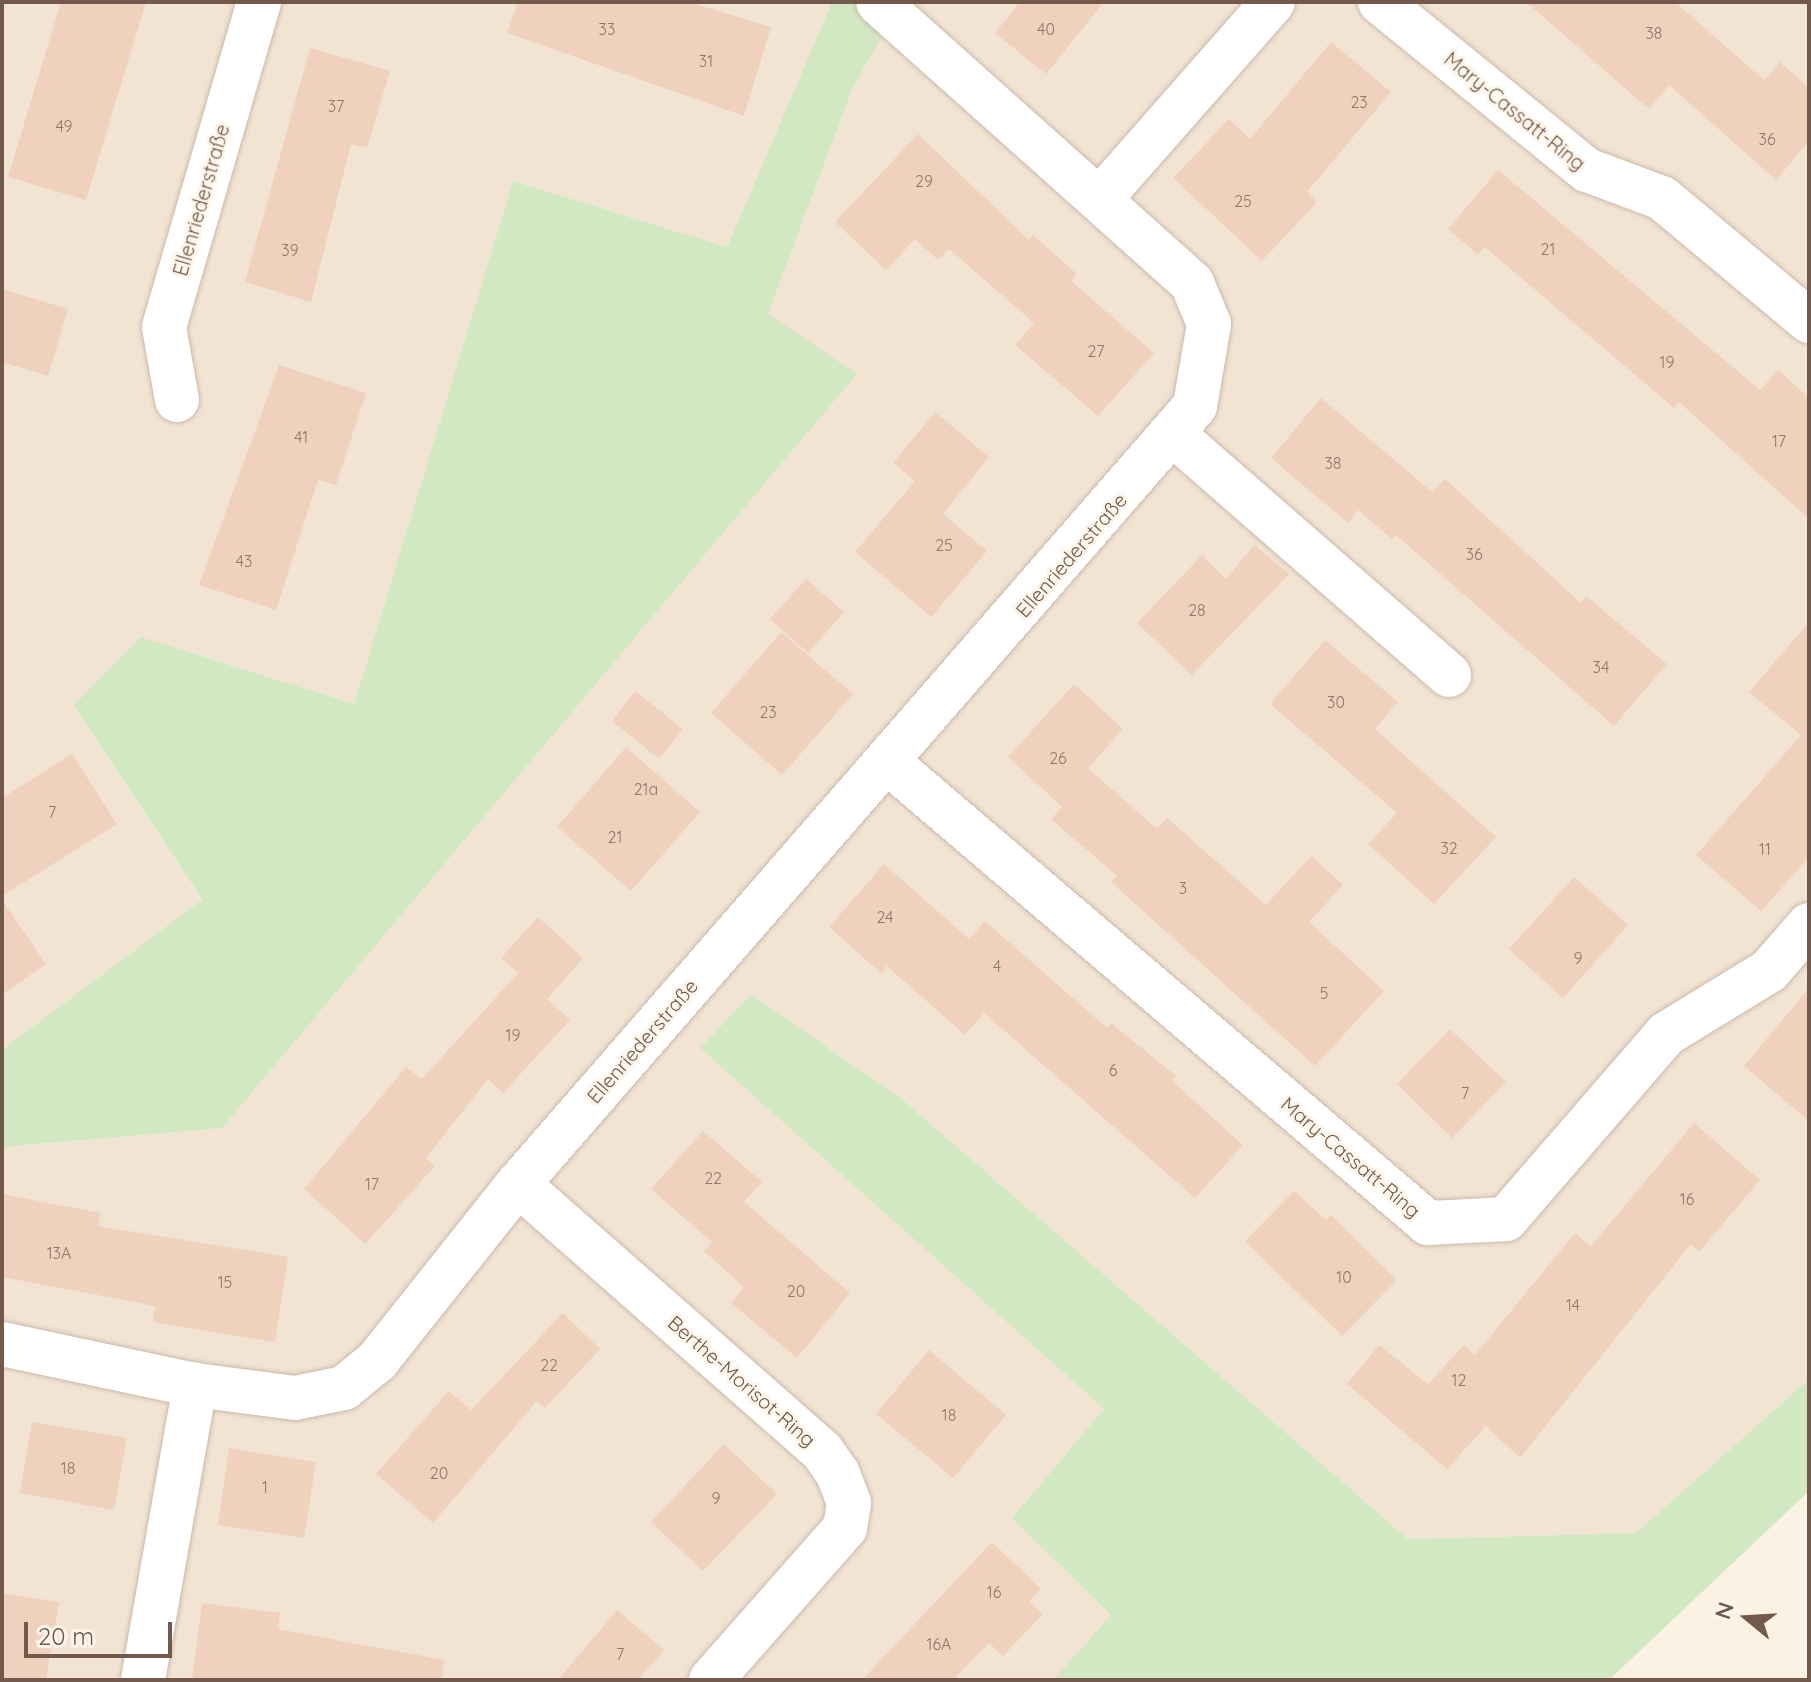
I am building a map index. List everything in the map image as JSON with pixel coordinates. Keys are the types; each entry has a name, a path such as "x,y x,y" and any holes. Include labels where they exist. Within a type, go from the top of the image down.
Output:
{"street":[{"name":"Ellenriederstraße","path":"177,400 164,327 259,2"},
{"name":"Ellenriederstraße","path":"2,1344 195,1385 295,1398 344,1388 377,1361 518,1184 890,764 1174,435 1199,393 1209,324 1192,283 878,2"},
{"path":"1100,199 1273,2"},
{"name":"Mary-Cassatt-Ring","path":"1380,2 1587,170 1662,198 1809,321"},
{"path":"1174,435 1449,675"},
{"name":"Mary-Cassatt-Ring","path":"890,764 1428,1223 1506,1219 1666,1034 1769,971 1809,925"},
{"name":"Berthe-Morisot-Ring","path":"518,1184 822,1451 838,1474 849,1503 845,1528 711,1680"},
{"path":"143,1680 195,1385"}],"shaded area":[{"path":"2,2 832,2 727,247 513,181 354,704 141,637 75,705 202,901 2,1050"},
{"path":"902,2 1809,2 1809,1379 1636,1533 1408,1539 903,1100 751,994 700,1048 1104,1409 1013,1518 1111,1615 1053,1680 2,1680 2,1147 222,1128 856,375 768,314 853,87"}],"green space":[{"path":"832,2 902,2 853,87 768,314 857,374 222,1128 2,1147 2,1050 202,900 74,705 141,637 354,704 513,181 727,247"},
{"path":"751,994 903,1100 1408,1539 1636,1533 1809,1379 1809,1491 1609,1680 1053,1680 1111,1615 1012,1518 1104,1409 700,1048"}],"building":[{"path":"61,2 146,2 86,200 8,177"},
{"path":"518,2 689,2 771,27 744,116 507,33"},
{"path":"1020,2 1104,2 1046,74 995,33"},
{"path":"1526,2 1675,2 1764,80 1780,62 1809,88 1809,141 1776,180 1669,85 1649,109"},
{"path":"1331,42 1391,92 1307,192 1317,202 1262,261 1173,178 1229,119 1250,139"},
{"path":"310,48 390,71 367,148 351,144 311,302 245,282"},
{"path":"918,134 1029,240 1033,235 1077,274 1071,281 1154,353 1098,416 1015,345 1034,323 949,249 938,260 915,239 886,270 835,222"},
{"path":"1498,170 1760,390 1778,370 1809,398 1809,519 1679,402 1674,408 1485,247 1478,255 1448,229"},
{"path":"2,289 68,309 48,376 2,362"},
{"path":"279,365 366,393 336,485 318,480 276,610 199,585"},
{"path":"1321,398 1432,492 1445,479 1581,603 1586,596 1667,664 1614,726 1396,535 1392,539 1358,510 1348,523 1271,458"},
{"path":"935,412 989,457 943,514 987,551 931,617 855,552 915,481 893,463"},
{"path":"1254,545 1289,574 1192,675 1137,623 1202,555 1226,579"},
{"path":"806,579 844,612 808,653 770,619"},
{"path":"1809,622 1809,857 1761,911 1696,855 1801,735 1749,692"},
{"path":"781,632 853,694 782,775 711,713"},
{"path":"1325,640 1398,702 1375,729 1496,837 1434,904 1368,844 1397,813 1270,704"},
{"path":"1074,684 1123,729 1088,768 1157,829 1167,818 1266,905 1311,856 1343,885 1309,922 1384,991 1315,1066 1111,882 1117,876 1051,819 1062,807 1008,757"},
{"path":"635,691 683,729 659,759 612,721"},
{"path":"626,747 700,812 631,891 557,827"},
{"path":"72,754 117,824 2,896 2,798"},
{"path":"884,864 969,939 985,921 1107,1028 1111,1023 1176,1076 1172,1081 1243,1145 1195,1198 984,1013 965,1035 887,966 881,973 829,927"},
{"path":"1574,877 1628,925 1563,998 1509,949"},
{"path":"2,900 46,964 2,995"},
{"path":"538,917 583,958 547,999 570,1020 503,1093 488,1079 426,1158 435,1166 365,1244 304,1189 406,1067 422,1079 518,973 501,958"},
{"path":"1809,988 1809,1121 1744,1066"},
{"path":"1450,1029 1506,1082 1452,1138 1397,1084"},
{"path":"1694,1123 1760,1180 1699,1252 1691,1244 1520,1458 1486,1426 1447,1469 1347,1384 1379,1345 1428,1384 1464,1345 1475,1355 1575,1233 1591,1246"},
{"path":"703,1131 762,1182 744,1202 850,1293 797,1358 731,1303 744,1287 704,1251 712,1242 651,1189"},
{"path":"1294,1191 1326,1220 1331,1215 1397,1280 1342,1336 1245,1241"},
{"path":"2,1194 101,1213 98,1226 288,1257 275,1342 153,1322 155,1306 2,1277"},
{"path":"563,1313 600,1349 545,1408 537,1401 433,1523 376,1474 449,1391 471,1410"},
{"path":"929,1350 1006,1415 953,1478 876,1414"},
{"path":"32,1422 127,1438 114,1510 20,1493"},
{"path":"724,1444 777,1494 703,1571 651,1522"},
{"path":"229,1448 316,1462 304,1538 218,1525"},
{"path":"992,1542 1041,1589 1029,1601 1043,1614 1003,1656 989,1643 953,1680 862,1680"},
{"path":"2,1593 59,1602 46,1680 2,1680"},
{"path":"202,1603 280,1613 278,1629 444,1660 442,1680 192,1680"},
{"path":"617,1610 664,1650 638,1680 558,1680"}]}
